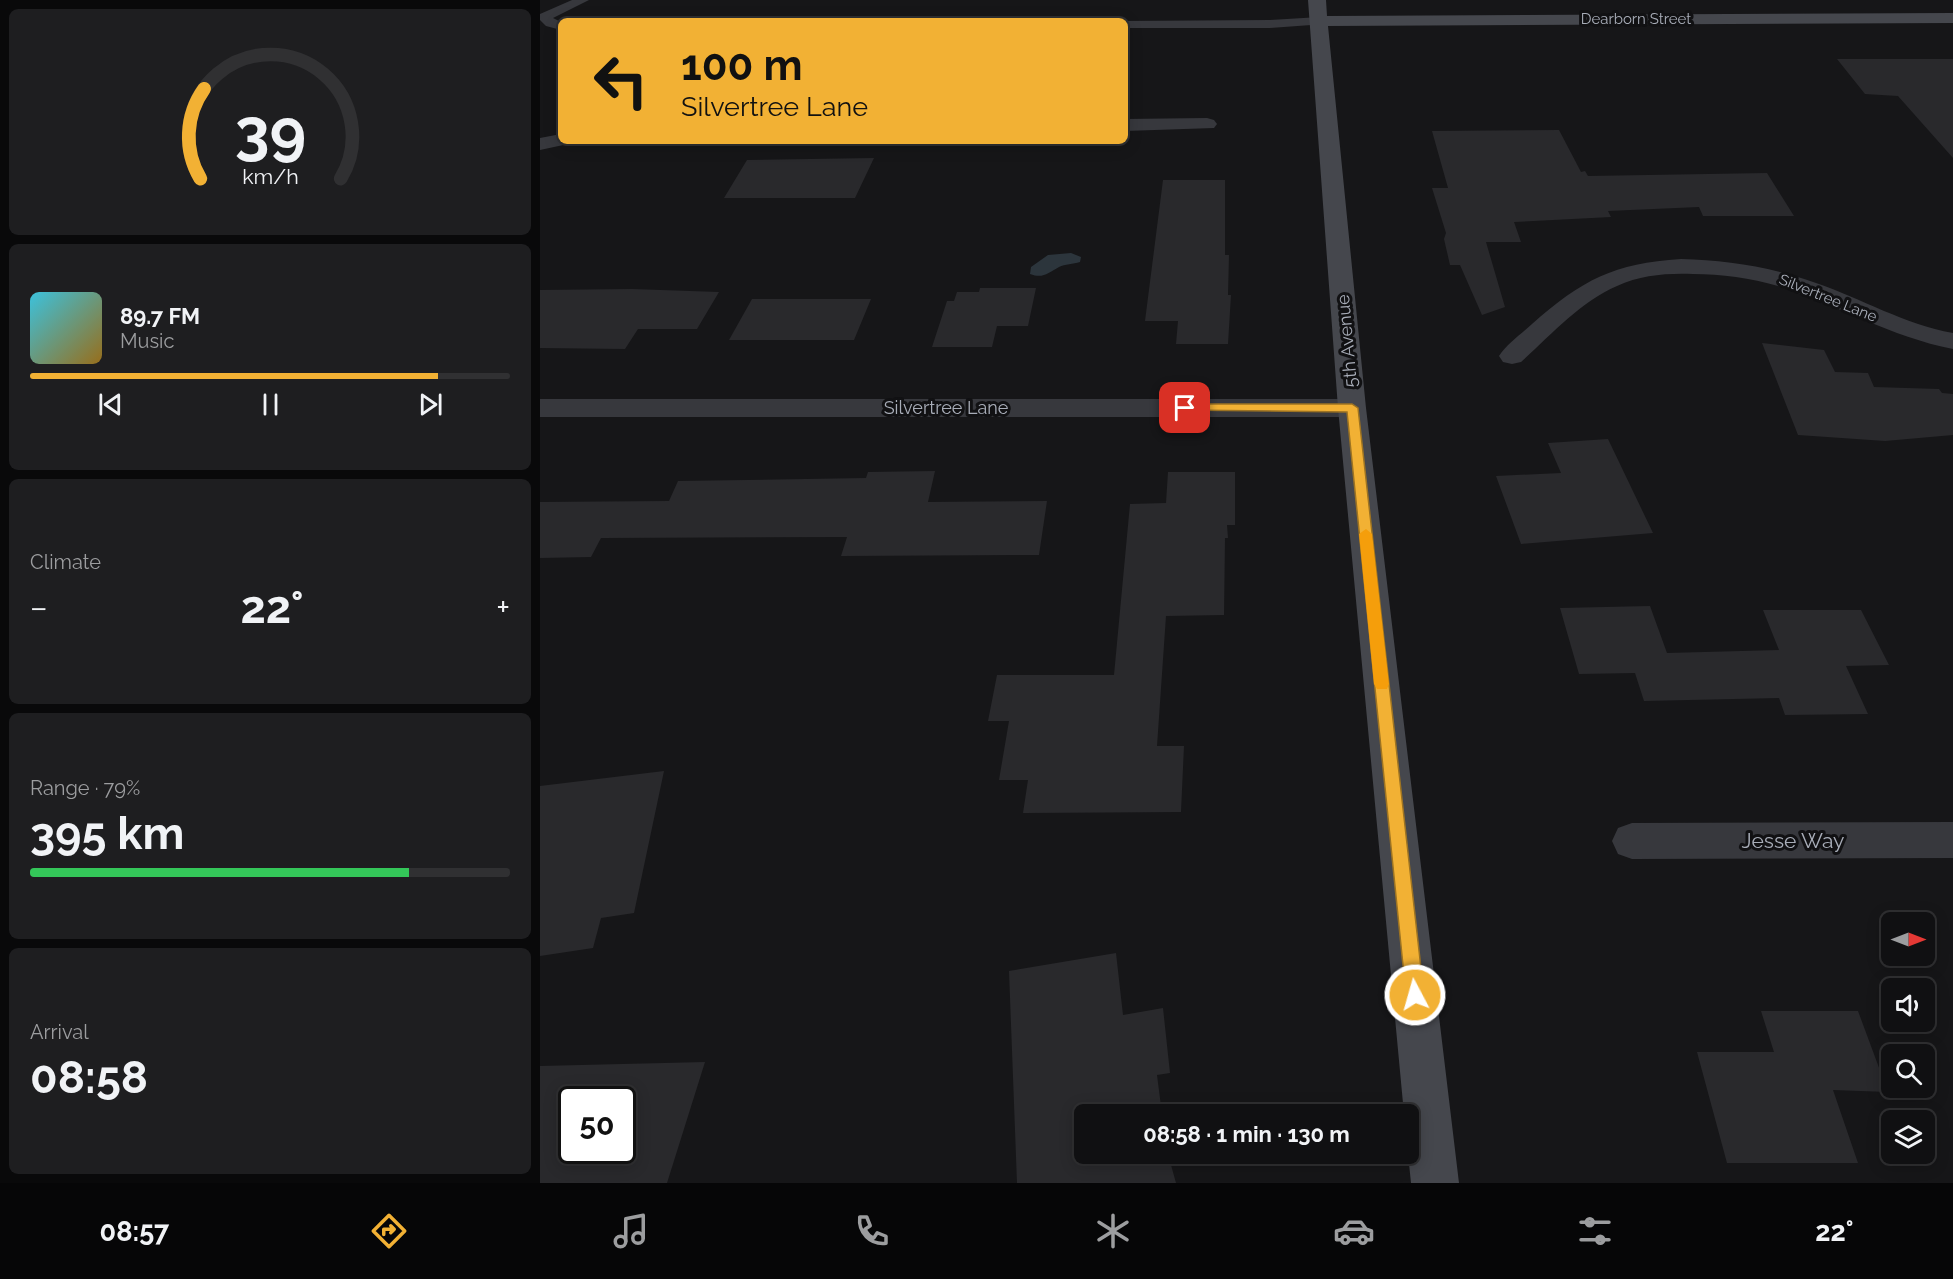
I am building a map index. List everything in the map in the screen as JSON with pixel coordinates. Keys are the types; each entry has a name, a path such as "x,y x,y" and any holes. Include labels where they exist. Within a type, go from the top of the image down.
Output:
{"main road":[{"name":"Dearborn Street","path":"1319,10 1953,18"},
{"name":"5th Avenue","path":"1319,10 1352,408 1435,1183"}],"street":[{"path":"1128,125 1207,124"},
{"path":"540,144 558,141"},
{"name":"Silvertree Lane","path":"1512,356 1587,292 1636,271 1671,267 1738,271 1773,277 1807,288 1902,328 1953,341"},
{"name":"Silvertree Lane","path":"540,408 1352,408"},
{"name":"Jesse Way","path":"1632,841 1953,840"}],"lane":[{"path":"558,25 544,17 583,0"},
{"path":"1128,24 1270,24 1319,10"}],"shaded area":[{"path":"1071,253 1081,257 1080,262 1061,266 1042,276 1030,274 1031,267 1048,255"}],"building":[{"path":"1837,59 1953,59 1953,158 1898,96 1865,94"},
{"path":"1559,130 1581,172 1585,171 1588,176 1767,173 1794,216 1703,216 1699,207 1608,211 1611,217 1514,222 1521,242 1486,242 1505,307 1482,315 1460,265 1450,265 1444,239 1446,233 1432,188 1448,188 1432,131"},
{"path":"874,158 855,198 724,198 747,160"},
{"path":"1163,180 1225,180 1225,255 1229,255 1228,295 1231,295 1228,344 1176,344 1178,321 1145,321"},
{"path":"980,288 1036,288 1028,326 997,326 992,347 932,347 947,301 954,301 957,292 979,292"},
{"path":"632,289 719,292 697,329 638,329 625,349 540,348 540,290"},
{"path":"752,299 871,299 854,340 729,340"},
{"path":"1762,343 1824,350 1835,372 1868,373 1874,387 1939,389 1942,393 1953,394 1953,435 1885,441 1798,435"},
{"path":"1608,439 1653,533 1521,544 1496,476 1561,473 1548,443"},
{"path":"935,471 928,502 1047,501 1039,555 841,556 847,537 601,538 591,557 540,558 540,502 669,501 678,481 866,478 868,472"},
{"path":"1168,472 1235,472 1235,525 1227,525 1228,538 1225,538 1224,615 1166,616 1157,746 1184,746 1181,812 1023,813 1028,780 999,780 1009,721 988,721 997,675 1114,675 1130,504 1166,503"},
{"path":"1650,606 1667,653 1779,650 1763,610 1861,610 1889,665 1846,666 1868,714 1785,715 1779,698 1644,701 1635,673 1579,674 1560,608"},
{"path":"664,771 634,913 601,918 593,948 540,956 540,786"},
{"path":"1116,953 1123,1015 1163,1008 1170,1073 1157,1075 1161,1104 1074,1104 1074,1164 1171,1164 1176,1183 1017,1183 1009,971"},
{"path":"1761,1011 1858,1011 1881,1073 1881,1092 1833,1090 1858,1163 1727,1163 1697,1052 1774,1052"},
{"path":"705,1062 667,1183 540,1183 540,1066"}],"slow traffic":[{"path":"1366,534 1382,684"}],"route":[{"path":"1185,408 1352,408 1415,995"}]}
